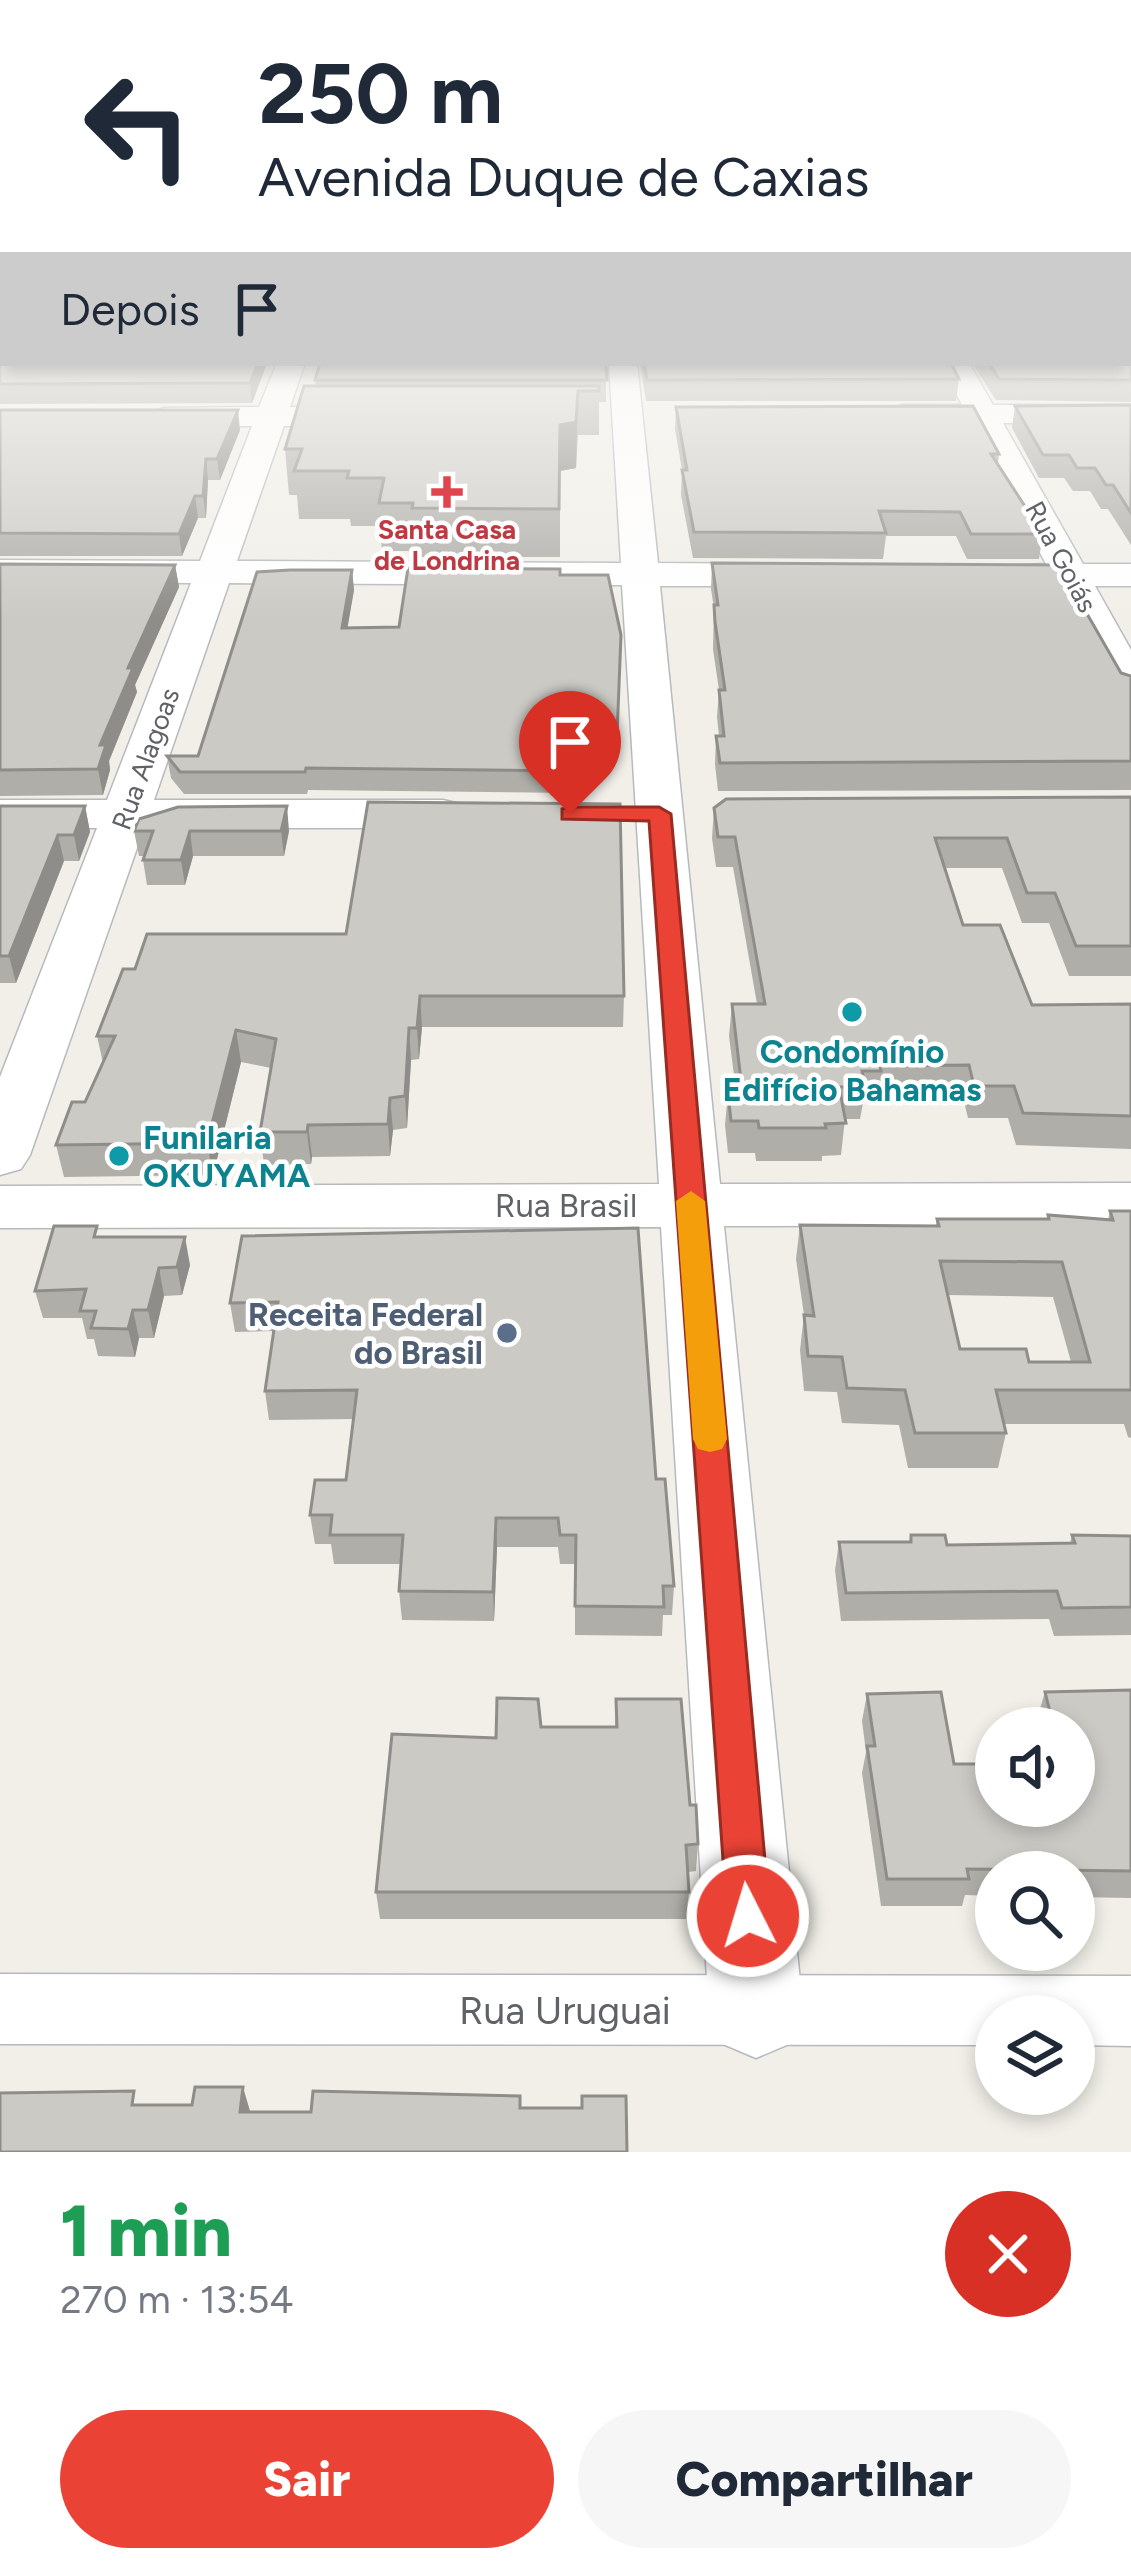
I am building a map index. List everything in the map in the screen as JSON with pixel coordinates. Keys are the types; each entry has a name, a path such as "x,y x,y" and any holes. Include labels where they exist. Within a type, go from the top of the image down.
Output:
{"street":[{"name":"Rua Alagoas","path":"0,1155 272,416"},
{"path":"624,416 756,2011"},
{"name":"Rua Goiás","path":"985,416 1131,687"},
{"path":"0,572 831,575"},
{"path":"951,575 1131,575"},
{"path":"0,814 497,814"},
{"name":"Rua Brasil","path":"0,1207 1131,1204"},
{"name":"Rua Uruguai","path":"0,2009 1131,2011"}],"building":[{"path":"0,416 235,416 217,459 206,459 203,496 195,496 179,534 0,533"},
{"path":"295,416 576,416 576,422 560,425 559,509 412,508 413,503 379,503 384,478 347,478 349,471 294,471 302,449 285,449"},
{"path":"678,416 979,416 999,454 991,454 1043,534 971,534 960,512 879,511 886,533 694,532 682,470 687,470"},
{"path":"1021,416 1131,416 1131,513 1095,468 1077,468 1069,455 1043,455"},
{"path":"712,563 1059,565 1121,673 1131,676 1131,761 720,763 716,736 724,736 719,690 725,690"},
{"path":"0,564 175,565 128,668 133,668 100,745 106,745 98,769 0,770"},
{"path":"408,568 560,569 560,575 608,575 621,635 617,736 586,736 575,771 306,768 305,772 180,772 167,756 198,756 257,572 352,570 342,628 399,627"},
{"path":"1131,797 1131,946 1076,946 1055,893 1027,893 1007,838 935,838 963,925 1000,925 1032,1005 1131,1004 1131,1116 1023,1113 1014,1086 974,1086 969,1065 880,1066 881,1071 862,1071 865,1087 839,1087 846,1123 825,1124 826,1128 759,1128 758,1121 731,1121 728,1093 742,1089 732,1004 765,1004 735,837 718,837 714,808 726,799"},
{"path":"368,802 620,804 624,996 420,996 417,1028 409,1028 405,1096 390,1098 388,1124 308,1125 307,1132 260,1132 276,1039 236,1030 207,1143 56,1145 72,1102 85,1102 115,1036 97,1036 123,969 135,969 147,934 346,934"},
{"path":"0,806 85,806 74,835 58,835 9,956 0,956"},
{"path":"287,806 281,831 190,831 181,860 143,860 153,831 134,831 139,819 178,807"},
{"path":"1110,1211 1131,1211 1131,1390 996,1390 1006,1433 915,1433 905,1390 847,1388 842,1357 808,1356 804,1315 814,1316 800,1225 939,1226 937,1219 1049,1219 1048,1215 1113,1220","holes":["940,1261 1062,1262 1090,1362 1029,1362 1026,1349 960,1349"]},
{"path":"54,1226 97,1226 94,1237 185,1237 177,1267 159,1268 148,1310 133,1310 128,1329 91,1328 96,1311 80,1311 86,1289 35,1291"},
{"path":"638,1228 656,1479 665,1479 674,1586 663,1586 664,1607 575,1606 576,1535 560,1535 558,1518 496,1518 493,1592 399,1591 403,1535 330,1535 332,1515 310,1515 315,1480 346,1480 357,1390 265,1391 278,1302 230,1303 242,1236"},
{"path":"911,1535 945,1535 947,1545 1075,1543 1072,1535 1131,1536 1131,1607 1062,1608 1057,1591 846,1593 839,1542 911,1542"},
{"path":"1131,1690 1131,1871 1095,1871 1095,1851 975,1851 975,1869 967,1869 969,1879 887,1879 867,1746 875,1746 867,1694 941,1692 954,1764 975,1764 975,1827 1095,1827 1095,1707 1049,1707 1045,1692"},
{"path":"497,1698 538,1699 541,1727 617,1727 616,1699 681,1699 698,1844 686,1845 689,1892 376,1892 392,1734 496,1738"},
{"path":"195,2087 243,2087 240,2112 311,2112 313,2091 520,2096 520,2108 582,2108 582,2096 626,2096 627,2152 0,2152 0,2093 134,2091 132,2105 192,2105"}],"slow traffic":[{"path":"691,1201 710,1439"}],"place":[{"name":"Santa Casa de Londrina","path":"447,492"},
{"name":"Condomínio Edifício Bahamas","path":"852,1012"},
{"name":"Funilaria OKUYAMA","path":"119,1156"},
{"name":"Receita Federal do Brasil","path":"507,1333"}],"route":[{"path":"570,814 659,814 748,1916"}]}
